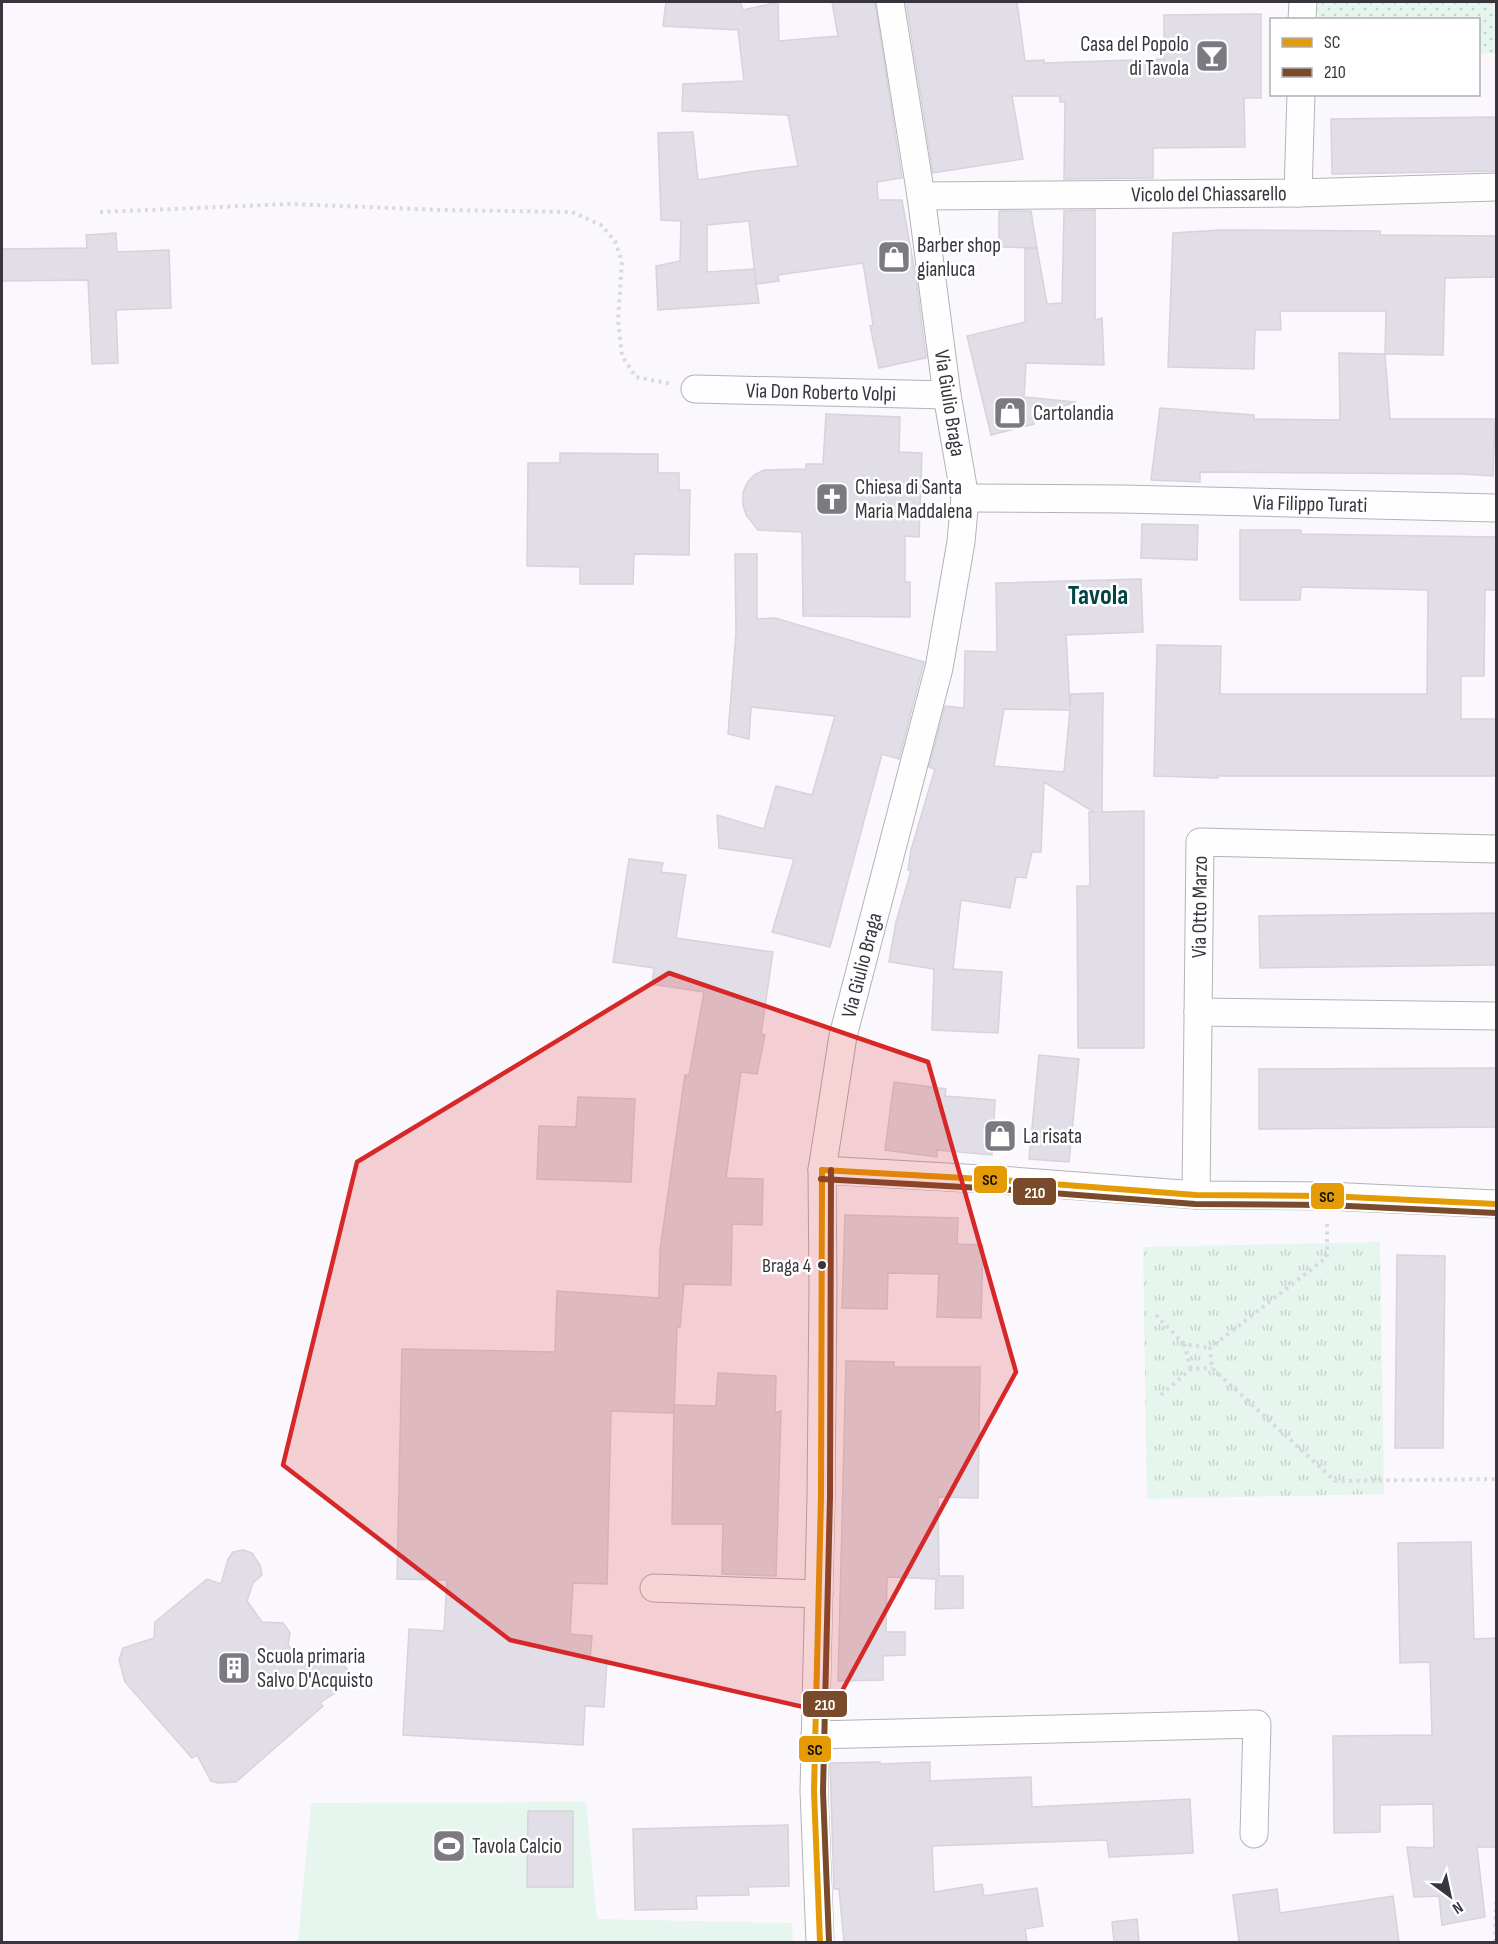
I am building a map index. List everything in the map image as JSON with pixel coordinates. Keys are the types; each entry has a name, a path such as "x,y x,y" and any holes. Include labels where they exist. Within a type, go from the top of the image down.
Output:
{"street":[{"name":"Via Giulio Braga","path":"820,1942 814,1791 823,1299 822,1170 843,1036 939,668 961,542 965,498 947,395 921,196 890,2"},
{"path":"1302,18 1303,2"},
{"path":"1298,193 1301,96"},
{"name":"Vicolo del Chiassarello","path":"921,196 1298,193 1497,187"},
{"name":"Via Don Roberto Volpi","path":"695,389 947,395"},
{"name":"Via Filippo Turati","path":"965,498 1122,499 1497,508"},
{"name":"Via Otto Marzo","path":"1196,1196 1200,842 1497,849"},
{"path":"1198,1012 1497,1016"},
{"path":"822,1170 1000,1180 1196,1196 1327,1196 1497,1204"},
{"path":"654,1588 819,1594"},
{"path":"815,1735 1257,1724 1254,1834"}],"path":[{"path":"100,212 290,204 572,212 601,225 615,241 622,262 618,320 622,356 636,377 695,389"},
{"path":"1184,1344 1210,1348 1327,1257 1327,1196"},
{"path":"1156,1315 1184,1344 1191,1369"},
{"path":"1210,1348 1212,1368 1335,1481 1497,1479"},
{"path":"1161,1395 1191,1369 1212,1368"},
{"path":"1495,1942 1497,1898"}],"highlighted area":[{"path":"669,973 928,1062 1016,1372 830,1713 510,1640 283,1465 357,1162"}],"green space":[{"path":"1318,2 1496,2 1496,53 1480,54 1480,18 1317,18"},
{"path":"1380,1242 1384,1494 1147,1499 1143,1247"},
{"name":"Tavola Calcio","path":"586,1802 597,1919 792,1923 793,1942 298,1942 311,1803"}],"building":[{"path":"666,2 740,2 743,10 778,2 779,41 838,36 832,2 875,2 902,178 877,182 878,200 902,200 916,278 926,358 879,368 870,326 873,325 863,263 778,275 779,281 756,284 759,303 658,310 656,266 680,261 681,221 661,220 658,133 693,132 698,180 798,166 788,115 682,111 683,84 744,81 738,30 663,26","holes":["749,221 755,278 754,269 707,272 707,225"]},
{"path":"906,2 1017,2 1025,61 1044,60 1044,63 1164,59 1164,15 1261,14 1261,98 1244,98 1245,147 1153,148 1153,178 1064,179 1065,102 1060,102 1060,96 1012,96 1023,159 933,173"},
{"path":"1497,117 1497,171 1332,174 1331,119"},
{"path":"1095,210 1095,320 1102,318 1104,365 1026,363 1024,397 1076,402 1032,416 1034,424 991,435 967,336 1025,322 1025,249 1037,248 1047,304 1062,303 1064,211"},
{"path":"999,211 1031,211 1037,248 999,247"},
{"path":"1221,230 1380,231 1380,235 1497,236 1497,277 1445,278 1443,355 1385,354 1386,311 1280,311 1281,330 1255,330 1254,369 1168,367 1173,233"},
{"path":"116,233 117,252 169,250 171,308 116,310 118,363 92,364 88,280 2,281 2,249 87,248 86,235"},
{"path":"1339,353 1385,354 1390,419 1495,419 1493,476 1200,472 1200,482 1151,480 1160,408 1254,415 1254,419 1340,420"},
{"path":"826,414 900,417 899,452 922,453 919,537 905,536 905,582 910,582 910,617 803,616 802,532 758,530 746,515 743,493 747,483 754,475 764,470 806,469 806,464 823,464"},
{"path":"560,453 658,454 658,473 679,473 679,490 690,490 689,555 634,554 633,584 580,584 580,567 527,566 528,463 560,463"},
{"path":"1142,524 1198,525 1197,560 1141,558"},
{"path":"1240,530 1301,530 1301,534 1497,537 1497,590 1485,590 1484,676 1461,676 1461,719 1497,719 1497,776 1218,776 1218,778 1154,776 1157,645 1221,646 1220,694 1427,694 1428,590 1301,587 1300,600 1240,600"},
{"path":"735,554 757,554 757,619 775,618 924,662 899,759 882,754 830,947 772,932 794,859 719,848 717,815 764,829 776,786 812,795 835,716 751,707 749,739 728,734 736,633"},
{"path":"1141,579 1143,632 1066,635 1070,706 1071,694 1103,693 1102,812 1144,811 1144,1048 1078,1048 1077,886 1090,886 1089,812 1094,812 1044,782 1041,852 1032,852 1026,878 1016,877 1010,908 961,900 953,969 1002,972 998,1033 932,1030 934,969 889,962 896,922 911,871 908,870 911,850 935,769 929,767 945,706 964,708 965,651 997,652 996,583","holes":["1004,709 1070,710 1064,772 994,766"]},
{"path":"629,859 663,863 661,872 686,875 676,938 773,952 761,1034 765,1035 757,1074 741,1072 726,1178 763,1179 762,1225 732,1224 731,1285 684,1284 680,1327 677,1327 674,1413 611,1411 607,1584 573,1583 570,1634 592,1636 590,1659 607,1660 604,1707 585,1706 583,1745 403,1735 409,1629 444,1631 447,1580 397,1579 402,1349 555,1352 557,1291 659,1298 660,1250 685,1075 689,1076 704,992 652,984 654,968 613,962"},
{"path":"1497,913 1497,965 1260,968 1259,916"},
{"path":"1039,1055 1079,1059 1069,1162 1029,1159"},
{"path":"1497,1068 1497,1127 1259,1129 1259,1069"},
{"path":"894,1082 946,1089 945,1096 995,1100 992,1155 937,1150 937,1157 885,1150"},
{"path":"578,1097 635,1099 631,1182 537,1179 539,1126 576,1127"},
{"path":"845,1215 958,1218 957,1244 983,1245 981,1318 937,1317 939,1274 888,1273 887,1309 842,1308"},
{"path":"1397,1255 1445,1256 1443,1448 1395,1448"},
{"path":"846,1361 894,1362 894,1367 980,1367 978,1498 938,1497 939,1576 963,1576 963,1608 935,1609 936,1579 887,1577 886,1632 905,1632 905,1655 883,1656 883,1680 838,1681"},
{"path":"718,1373 776,1376 775,1413 781,1411 776,1576 722,1574 723,1524 672,1524 674,1405 716,1406"},
{"path":"1471,1542 1474,1639 1497,1638 1497,1847 1477,1847 1485,1917 1442,1925 1439,1896 1414,1897 1407,1847 1434,1848 1433,1804 1380,1805 1380,1832 1334,1833 1333,1736 1432,1735 1430,1662 1400,1663 1398,1543"},
{"name":"Scuola primaria Salvo D'Acquisto","path":"243,1550 252,1553 260,1565 262,1575 253,1583 247,1601 262,1622 283,1623 290,1633 288,1645 310,1669 329,1655 338,1659 351,1673 348,1684 320,1703 323,1706 236,1782 218,1783 211,1781 197,1755 192,1758 125,1682 119,1660 123,1648 154,1638 155,1622 207,1579 221,1584 228,1559 233,1552"},
{"path":"880,1762 880,1764 930,1762 930,1781 1031,1777 1032,1807 1190,1799 1193,1853 1109,1857 1107,1840 932,1846 934,1892 982,1884 984,1896 1037,1888 1043,1926 1025,1929 1027,1942 844,1942 839,1889 834,1889 830,1763"},
{"path":"528,1811 573,1811 573,1887 527,1887"},
{"path":"788,1825 789,1886 748,1887 749,1895 696,1896 697,1909 635,1910 633,1829"},
{"path":"1277,1889 1280,1913 1393,1896 1399,1942 1239,1942 1233,1895"},
{"path":"1137,1919 1139,1942 1114,1942 1112,1922"}],"transit line":[{"name":"SC","path":"822,1170 1000,1180 1196,1195 1327,1196 1496,1204"},
{"name":"SC","path":"820,1942 814,1791 821,1497 822,1170"},
{"name":"210","path":"829,1942 823,1791 830,1497 831,1170"},
{"name":"210","path":"821,1179 999,1189 1195,1204 1327,1205 1496,1213"}],"place":[{"name":"Casa del Popolo di Tavola","path":"1212,56"},
{"name":"Barber shop gianluca","path":"894,257"},
{"name":"Cartolandia","path":"1010,413"},
{"name":"Chiesa di Santa Maria Maddalena","path":"832,499"},
{"name":"La risata","path":"1000,1136"},
{"name":"Braga 4","path":"822,1265"},
{"name":"Scuola primaria Salvo D'Acquisto","path":"234,1668"},
{"name":"Tavola Calcio","path":"449,1846"}],"district":[{"name":"Tavola","path":"1098,595"}]}
